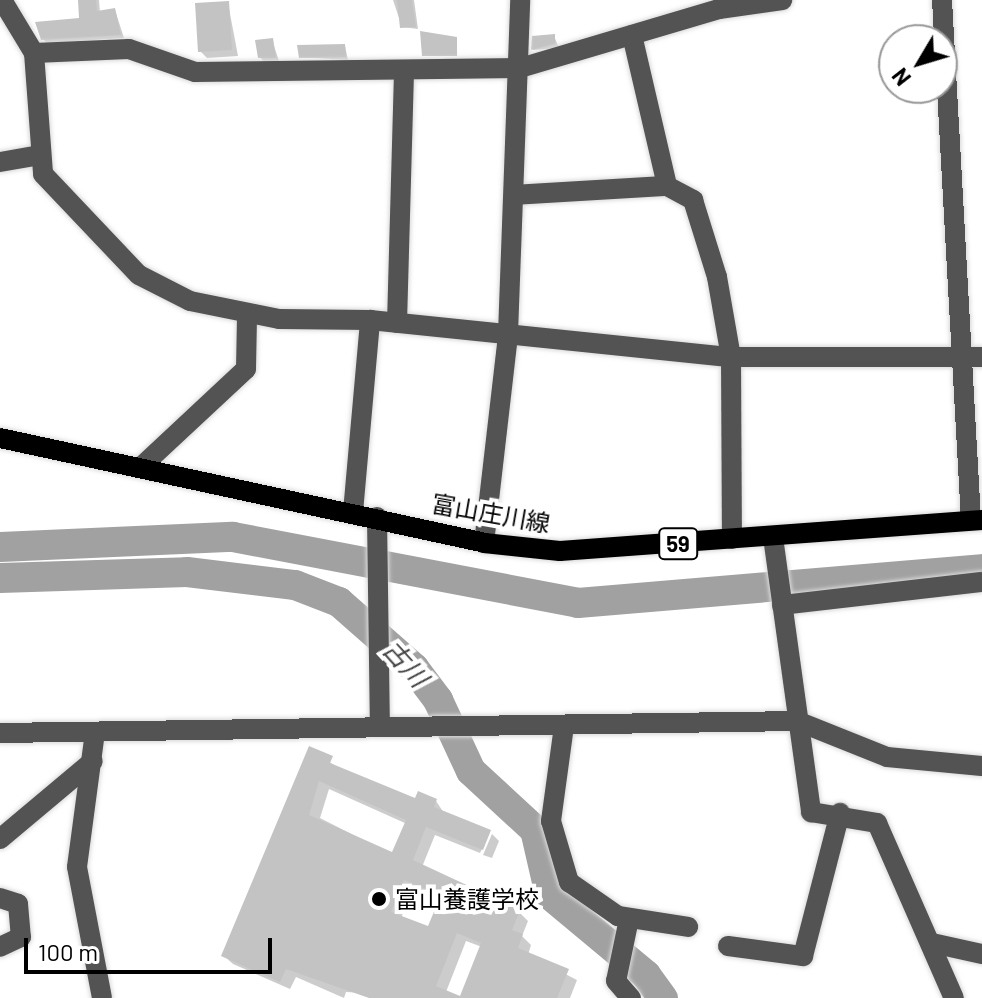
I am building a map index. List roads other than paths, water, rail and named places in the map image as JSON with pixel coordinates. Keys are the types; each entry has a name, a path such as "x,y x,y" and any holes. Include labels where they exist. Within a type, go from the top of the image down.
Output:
{"main road":[{"name":"富山庄川線","path":"0,438 142,466 484,543 560,551 976,520"}],"street":[{"path":"2,0 34,53 39,155 43,174 139,275 190,301 247,316 370,320 731,357 972,357"},
{"path":"484,543 508,334 520,68 520,0"},
{"path":"34,53 129,49 195,72 520,68 632,35 782,0"},
{"path":"942,0 972,357 976,520"},
{"path":"632,35 667,186"},
{"path":"397,323 404,71"},
{"path":"0,162 39,155"},
{"path":"514,195 667,186 693,200 731,357 732,539"},
{"path":"142,466 246,369 247,316"},
{"path":"353,512 370,320"},
{"path":"377,517 380,726"},
{"path":"773,537 811,812 840,813 877,823 954,998"},
{"path":"782,601 982,582"},
{"path":"0,733 435,724 564,726 797,721 887,757 982,766"},
{"path":"564,726 551,821 569,882 627,926 688,927"},
{"path":"95,732 77,867 102,998"},
{"path":"0,839 93,761"},
{"path":"728,946 803,956 840,813"},
{"path":"0,898 18,904 21,937 0,947"},
{"path":"627,926 616,981 631,998"},
{"path":"932,943 982,954"}],"waterway":[{"path":"0,547 233,537 578,603 982,569"},
{"name":"古川","path":"0,578 187,572 295,585 339,602 414,668 438,700 471,771 535,830 550,895 646,975 663,998"}],"place":[{"name":"富山養護学校","path":"379,899"}]}
